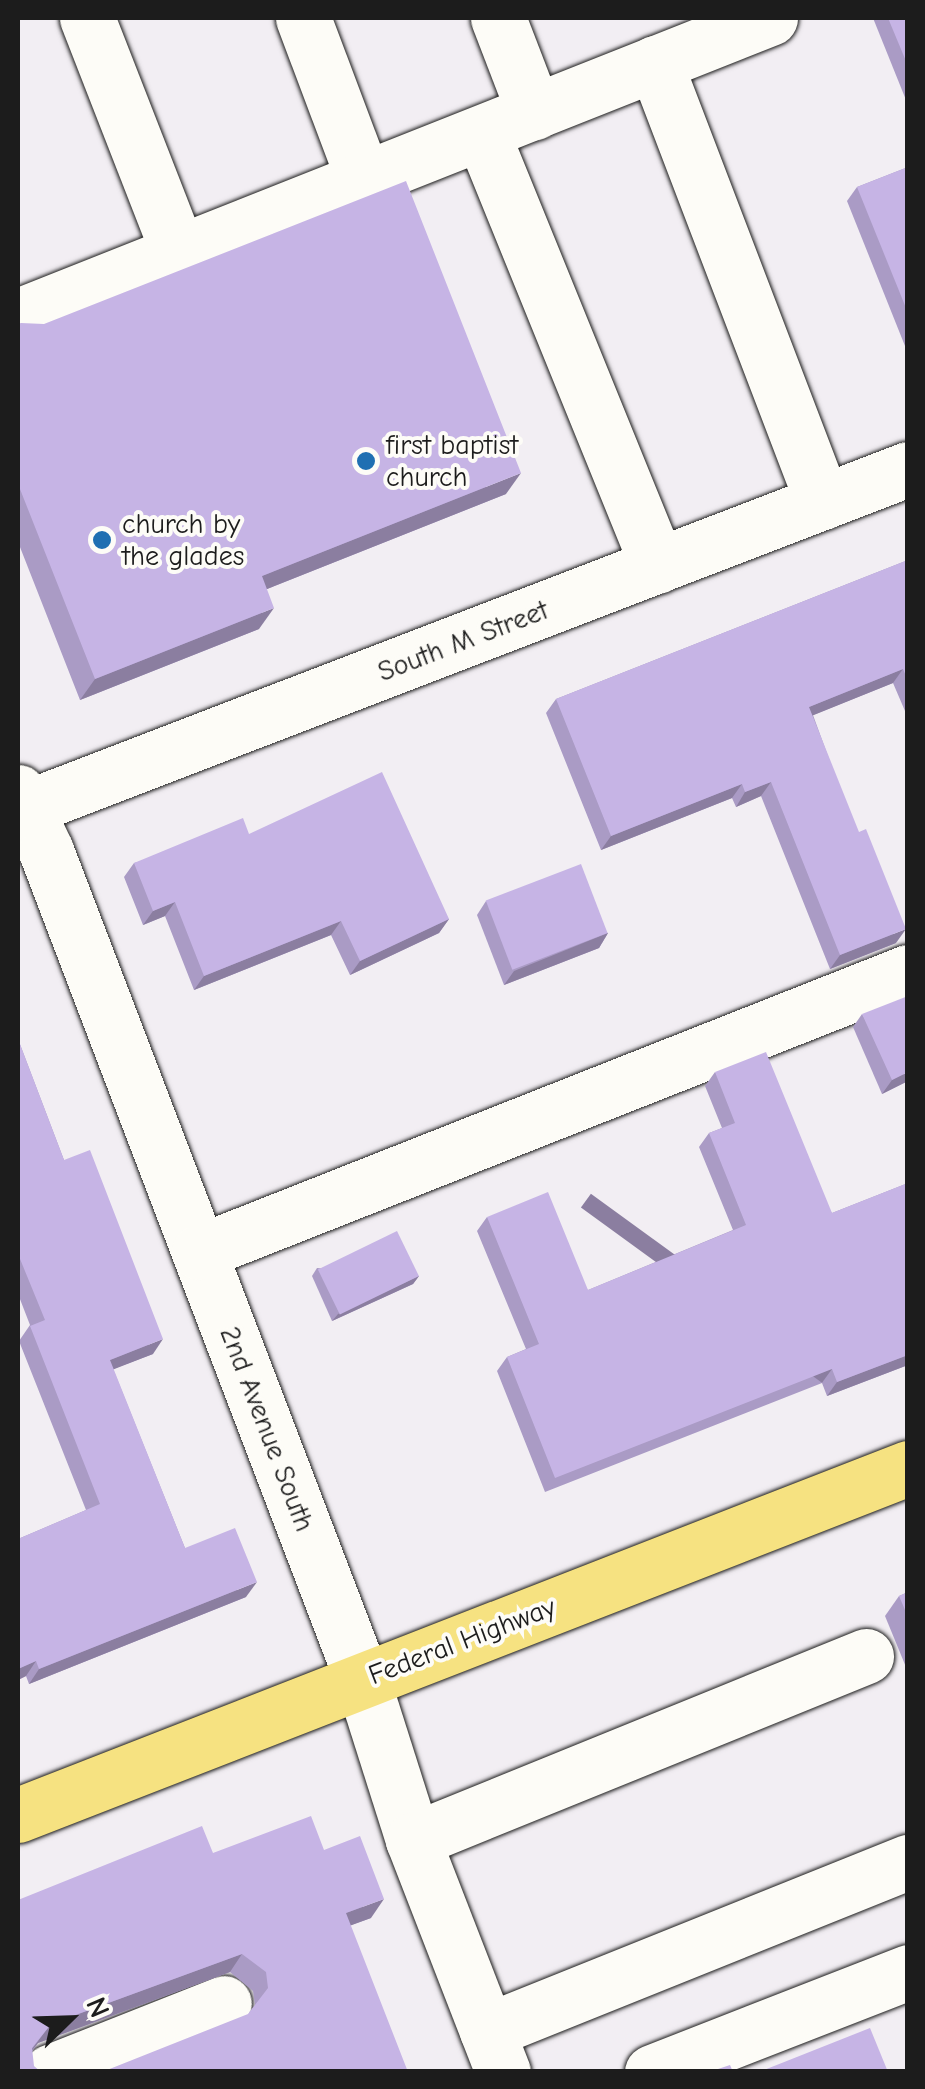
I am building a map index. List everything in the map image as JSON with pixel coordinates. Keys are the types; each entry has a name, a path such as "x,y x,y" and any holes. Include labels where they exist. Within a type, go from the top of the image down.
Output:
{"main road":[{"name":"Federal Highway","path":"18,1814 908,1468"}],"street":[{"path":"87,18 178,252"},
{"path":"303,18 364,180"},
{"path":"498,18 534,112"},
{"path":"18,314 770,18"},
{"path":"655,63 823,502"},
{"path":"482,133 658,566"},
{"name":"South M Street","path":"20,804 908,469"},
{"name":"2nd Avenue South","path":"20,804 46,851 199,1252 362,1680 413,1840 495,2051"},
{"path":"199,1252 908,972"},
{"path":"413,1840 866,1656"},
{"path":"495,2051 908,1862"},
{"path":"652,2072 908,1972"},
{"path":"50,2072 224,2003"}],"building":[{"path":"888,18 908,18 908,66"},
{"path":"908,167 908,313 857,187"},
{"path":"406,181 521,473 262,576 274,608 95,679 18,484 18,324 44,324"},
{"path":"908,560 908,681 903,669 809,707 859,832 866,829 906,929 840,955 771,782 745,792 742,784 611,836 556,699"},
{"path":"382,772 449,919 360,961 341,921 204,976 175,902 153,911 134,863 243,818 249,834"},
{"path":"581,864 608,933 512,970 486,901"},
{"path":"908,996 908,1072 892,1080 862,1014"},
{"path":"18,1039 64,1160 90,1150 163,1339 110,1360 185,1548 235,1528 257,1582 39,1669 36,1661 18,1669 18,1539 100,1504 30,1326 45,1320 18,1254"},
{"path":"766,1052 832,1213 908,1183 908,1355 837,1382 832,1369 555,1478 507,1357 539,1344 487,1217 548,1192 588,1290 746,1225 709,1133 735,1123 715,1072"},
{"path":"397,1231 419,1276 340,1315 318,1270"},
{"path":"908,1592 908,1617 899,1596"},
{"path":"311,1816 324,1850 360,1836 384,1899 346,1913 408,2072 102,2072 248,2014 268,1988 266,1972 242,1954 51,2024 32,2048 34,2066 41,2072 18,2072 18,1900 202,1826 213,1853"},
{"path":"870,2028 888,2072 759,2072"},
{"path":"730,2065 733,2072 709,2072"}],"place":[{"name":"first baptist church","path":"366,461"},
{"name":"church by the glades","path":"102,540"}]}
